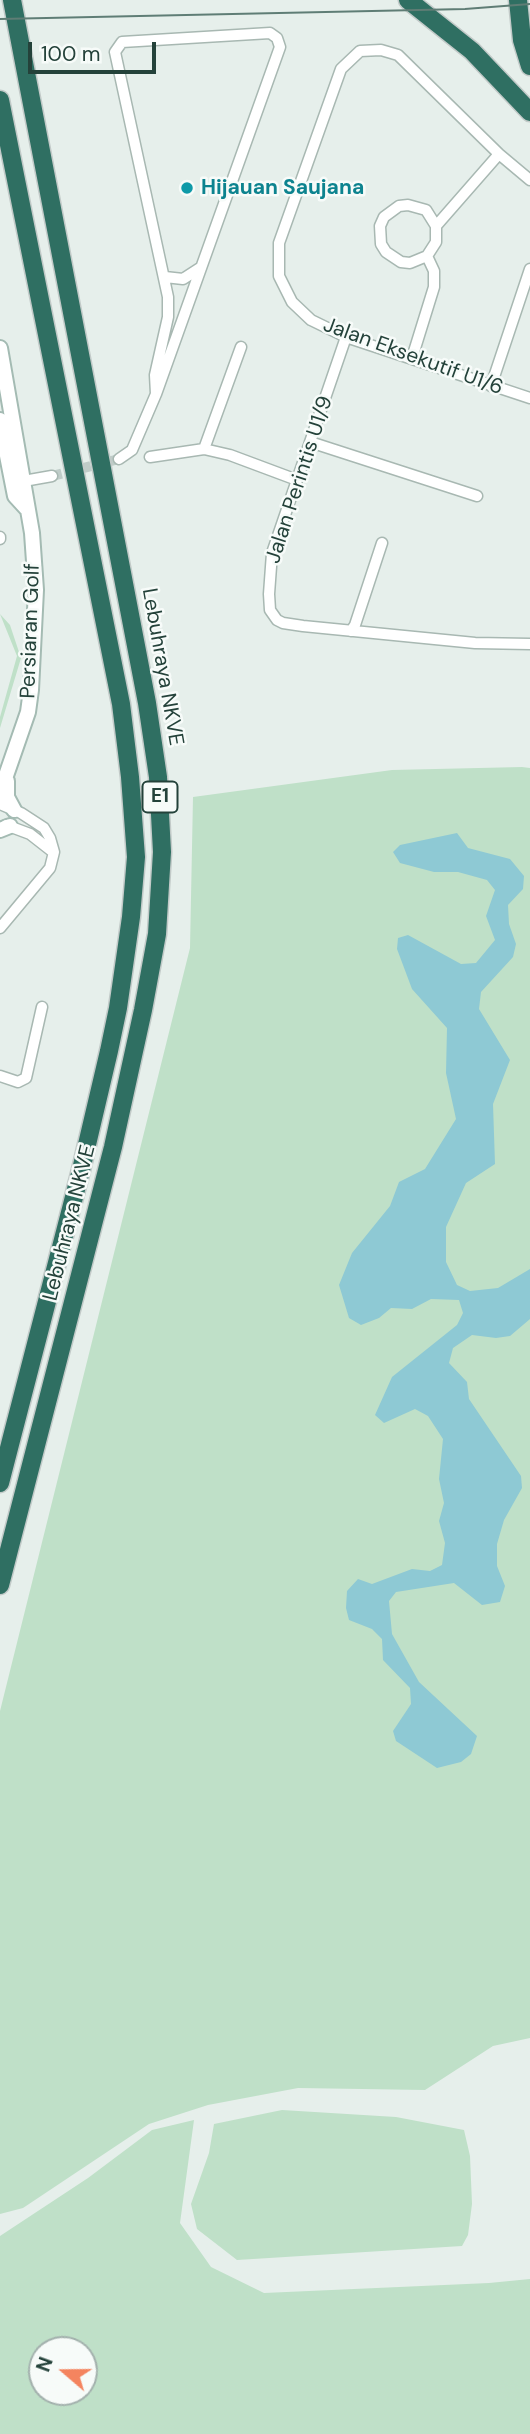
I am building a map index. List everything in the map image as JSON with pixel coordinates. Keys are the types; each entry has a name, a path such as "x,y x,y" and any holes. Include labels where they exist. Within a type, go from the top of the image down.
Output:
{"highway":[{"path":"408,0 472,51 530,113"},
{"path":"518,0 522,40 530,66"},
{"name":"Lebuhraya NKVE","path":"0,1585 113,1147 157,934 162,852 158,777 147,703 12,2"},
{"name":"Lebuhraya NKVE","path":"0,100 121,704 136,857 130,928 109,1051 0,1483"}],"street":[{"path":"119,459 132,450 156,394 280,47 277,38 270,33 122,42 115,52 168,297 168,317 155,375 156,394"},
{"name":"Jalan Eksekutif U1/6","path":"530,180 499,154 398,55 381,50 360,51 341,69 279,243 279,276 292,302 311,320 346,337 530,398"},
{"path":"436,226 499,154"},
{"path":"408,205 426,210 436,226 436,242 427,256 411,263 393,258 381,244 380,226 391,211 408,205"},
{"path":"412,358 434,287 433,271 427,256"},
{"path":"165,278 183,279 201,267"},
{"path":"491,386 530,269"},
{"name":"Jalan Perintis U1/9","path":"346,337 272,553 270,610 277,620 283,623 475,643 530,644"},
{"path":"204,449 241,347"},
{"name":"Persiaran Golf","path":"0,348 4,425 19,482 15,496 26,508 32,533 36,590 32,690 28,712 0,793"},
{"path":"310,442 477,496"},
{"path":"150,457 204,449 230,455 297,480"},
{"path":"19,482 52,476"},
{"path":"351,631 382,543"},
{"path":"0,928 50,868 54,852 44,828 36,821 7,807 10,763"},
{"path":"30,834 36,821"},
{"path":"3,826 30,834 54,852"},
{"path":"0,1076 18,1082 26,1077 42,1007"}],"green space":[{"path":"0,614 10,625 21,658 0,728 0,717 17,656"},
{"path":"530,768 530,2038 493,2046 425,2090 298,2088 208,2105 149,2124 23,2208 0,2214 0,1711 190,948 193,797 392,770"},
{"path":"282,2110 396,2117 464,2130 470,2156 472,2204 468,2235 462,2246 237,2260 197,2229 191,2204 209,2153 214,2124"},
{"path":"194,2120 180,2223 211,2267 264,2293 530,2279 530,2434 0,2434 0,2236 88,2178 152,2130"}],"water":[{"path":"457,833 468,848 510,859 524,876 523,889 508,905 509,924 516,944 513,957 481,992 479,1009 510,1060 493,1104 495,1164 466,1183 446,1227 446,1262 457,1285 470,1291 498,1288 530,1269 530,1319 510,1336 496,1338 472,1335 453,1348 449,1363 467,1382 469,1399 521,1476 522,1488 504,1520 497,1544 497,1566 505,1586 500,1602 482,1605 454,1583 396,1592 389,1601 392,1634 419,1682 477,1736 471,1754 461,1762 437,1768 396,1741 393,1731 411,1704 410,1688 383,1660 382,1639 372,1629 349,1620 346,1608 347,1591 358,1579 372,1584 412,1569 430,1571 442,1565 445,1543 439,1521 444,1503 439,1479 443,1439 428,1416 415,1409 384,1423 375,1415 392,1377 457,1325 463,1313 459,1300 431,1299 412,1309 391,1308 379,1318 361,1325 349,1318 339,1285 352,1253 390,1206 399,1182 425,1169 456,1119 446,1073 447,1028 412,989 397,949 398,938 408,935 461,964 476,963 495,940 486,916 495,890 487,880 458,872 434,872 400,863 393,852 400,845"}],"tunnel":[{"path":"52,476 119,459"}],"tram line":[{"path":"0,19 465,9 530,4"}],"place":[{"name":"Hijauan Saujana","path":"187,188"}]}
